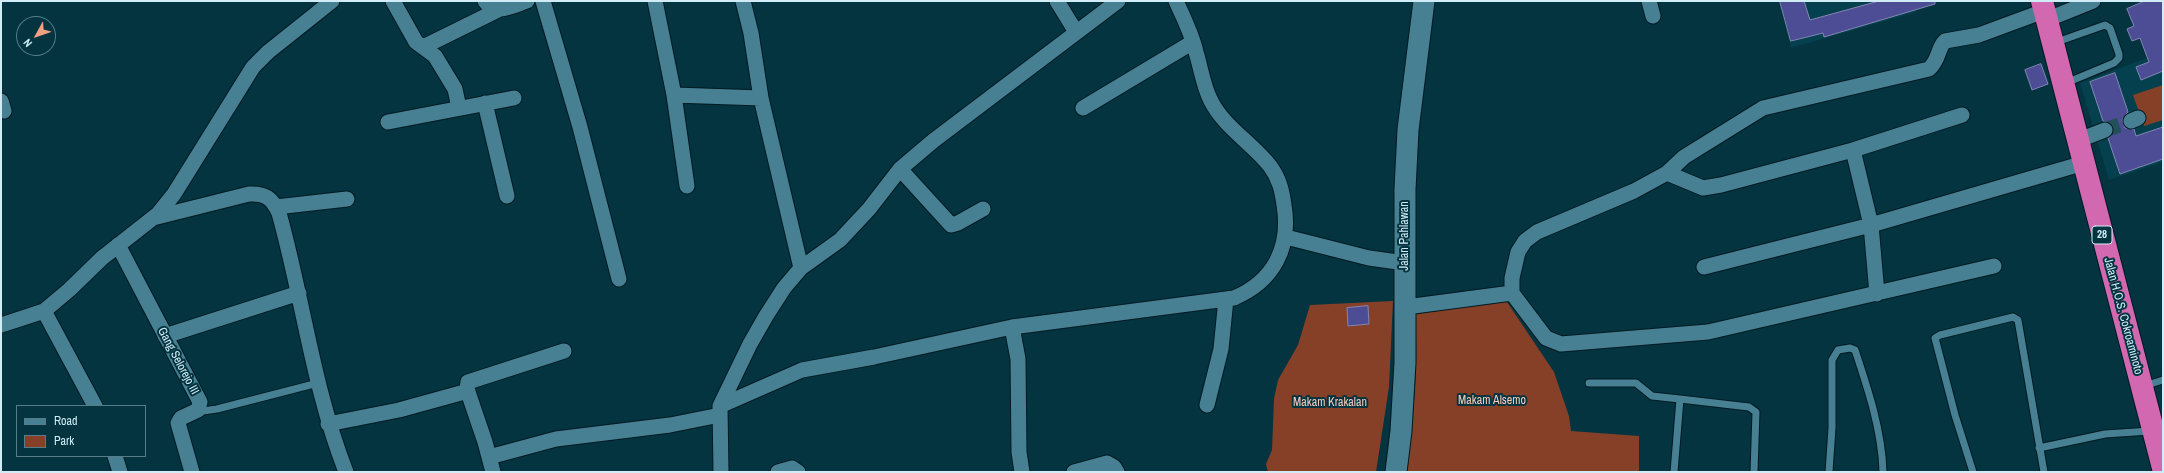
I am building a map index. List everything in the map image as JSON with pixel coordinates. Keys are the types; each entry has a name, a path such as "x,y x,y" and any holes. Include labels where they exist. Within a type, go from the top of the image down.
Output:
{"highway":[{"name":"Jalan H.O.S. Cokroaminoto","path":"2044,10 2079,140 2128,338 2155,431 2163,468"}],"main road":[{"name":"Jalan Pahlawan","path":"1396,472 1401,431 1406,307 1405,263 1408,130 1424,1"}],"street":[{"path":"1,325 44,311 59,300 94,265 153,218 174,194 242,82 253,67 268,52 332,1"},
{"path":"393,1 416,42 435,56 455,89 459,108"},
{"path":"485,1 491,8 498,10"},
{"path":"423,47 498,10 527,1"},
{"path":"543,1 580,127 619,279"},
{"path":"655,1 674,95 687,186"},
{"path":"743,1 751,33 762,98 801,268"},
{"path":"1057,1 1076,32"},
{"path":"721,472 720,410 763,322 784,288 801,268 840,240 869,209 900,169 933,141 1118,1"},
{"path":"489,457 556,439 670,425 720,410 802,370 874,357 1012,327 1226,299 1242,295 1260,281 1276,264 1286,237 1286,218 1282,188 1269,165 1212,102 1205,89 1193,42 1176,1"},
{"path":"1649,1 1653,16"},
{"path":"1994,266 1708,332 1561,344 1546,338 1512,293 1518,252 1525,241 1537,232 1634,191 1667,174 1684,157 1763,108 1928,69 1935,63 1942,44 1945,42 1979,35 2044,10 2093,1"},
{"path":"1083,108 1193,42"},
{"path":"674,95 762,98"},
{"path":"388,122 514,98"},
{"path":"485,103 507,196"},
{"path":"1667,174 1703,188 1720,185 1853,150 1962,116"},
{"path":"2079,140 2106,130"},
{"path":"1853,150 1871,225 1877,294"},
{"path":"1704,267 1871,225 2084,163"},
{"path":"900,169 949,224 958,223 982,209"},
{"path":"153,218 249,194 265,195 276,207 299,293 328,424 346,472"},
{"path":"276,207 347,199"},
{"path":"1286,237 1369,258 1405,263"},
{"name":"Gang Selorejo III","path":"118,245 200,405 198,410 181,418 178,423 192,472"},
{"path":"165,336 299,293"},
{"path":"1406,307 1512,293"},
{"path":"1206,405 1225,330 1226,299"},
{"path":"44,311 94,405"},
{"path":"1012,327 1018,359 1019,452 1022,472"},
{"path":"493,472 466,385 472,380 564,351"},
{"path":"328,424 399,410 468,391"},
{"path":"115,457 120,472"},
{"path":"1074,472 1107,463 1114,466 1117,472"},
{"path":"778,472 792,468 798,472"}],"lane":[{"path":"2052,43 2105,25 2110,28 2119,54 2120,58 2114,63 2064,84"},
{"path":"1973,472 1936,346 1935,338 1940,335 2008,317 2018,320 2044,472"},
{"path":"1829,472 1832,428 1832,360 1838,350 1850,348 1855,350 1874,414 1882,453 1883,472"},
{"path":"2142,386 2163,380"},
{"path":"198,410 203,411 217,409 318,383"},
{"path":"1589,383 1636,383 1652,396 1753,409 1756,412 1754,472"},
{"path":"1674,472 1680,399"},
{"path":"2039,448 2105,434 2155,431"}],"shaded area":[{"path":"1779,1 1938,1 1915,8 1916,12 1791,48"},
{"path":"2163,52 2163,162 2109,180 2080,83"}],"green space":[{"path":"2163,85 2163,120 2144,126 2133,95"},
{"name":"Makam Alsemo","path":"1505,299 1554,372 1569,416 1571,431 1639,436 1639,472 1407,472 1416,373 1415,314"},
{"name":"Makam Krakalan","path":"1393,301 1389,387 1376,472 1268,472 1266,464 1272,450 1274,399 1278,380 1298,345 1310,305"}],"building":[{"path":"1780,1 1804,1 1810,20 1879,1 1935,1 1935,4 1824,37 1823,33 1791,41"},
{"path":"2145,1 2163,1 2163,71 2141,80 2136,67 2149,62 2140,38 2132,41 2127,29 2134,26 2127,9"},
{"path":"2041,64 2048,84 2032,90 2025,70"},
{"path":"2115,73 2128,112 2122,120 2125,128 2134,129 2136,136 2163,127 2163,159 2120,174 2108,138 2112,135 2113,127 2110,123 2103,121 2090,82"},
{"path":"1368,306 1369,324 1348,326 1347,308"}],"tunnel":[{"path":"2105,130 2131,121"}]}
